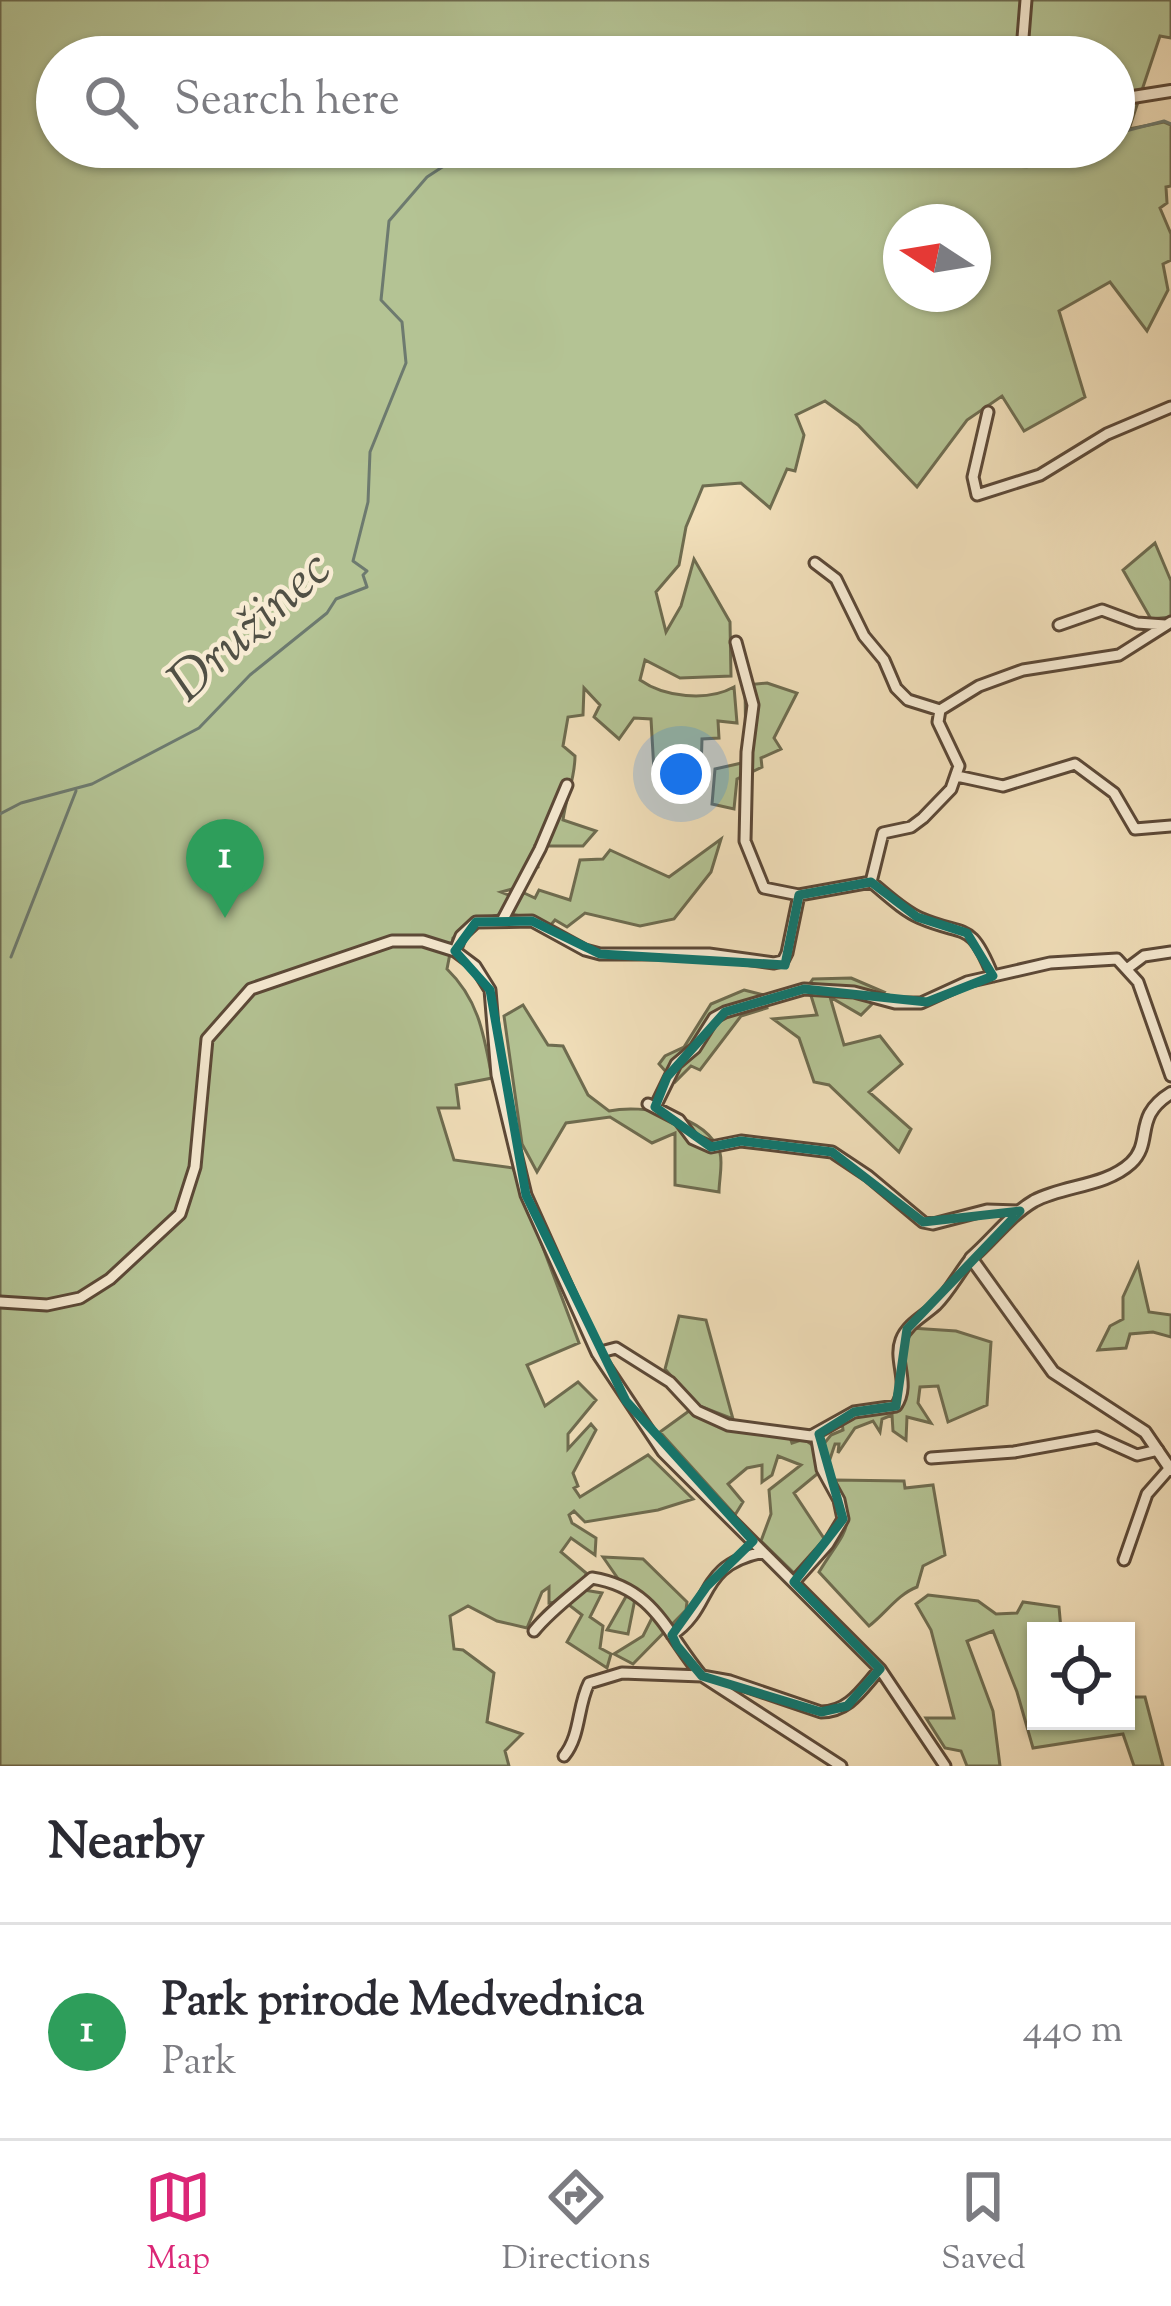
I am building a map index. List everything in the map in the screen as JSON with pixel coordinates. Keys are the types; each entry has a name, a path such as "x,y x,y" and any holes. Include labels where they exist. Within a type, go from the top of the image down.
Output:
{"street":[{"path":"1023,36 1026,0"},
{"path":"1135,97 1171,91"},
{"path":"988,412 973,477 976,495 1040,475 1107,434 1171,407"},
{"path":"815,563 836,579 896,688 908,700 940,710"},
{"path":"1059,625 1102,610 1137,623 1168,624"},
{"path":"871,882 883,833 916,824 958,776 959,766 938,722 940,710 979,686 1023,670 1119,656 1168,624"},
{"path":"736,642 753,705 746,841 764,889 799,896 871,882 916,916 967,933 993,976"},
{"path":"958,776 1003,787 1070,764 1109,788 1135,829 1171,826"},
{"path":"502,921 541,849 567,785"},
{"path":"455,950 461,936 476,922 532,921 592,953 709,954 774,963 783,961 787,953 799,896"},
{"path":"0,1302 46,1305 80,1298 110,1279 180,1214 195,1167 207,1039 250,989 392,941 423,941 455,950 475,967 490,990 497,1075 526,1195 597,1353 663,1452 880,1670 945,1766"},
{"path":"1128,968 1144,956 1171,952"},
{"path":"1020,1211 987,1210 932,1224 922,1222 868,1176 832,1153 741,1141 711,1148 693,1139 679,1120 652,1106 676,1064 695,1048 714,1018 725,1012 804,989 854,992 896,1004 921,1003 958,985 1086,958 1117,959 1128,968 1138,982 1171,1076"},
{"path":"597,1353 616,1348 642,1362 670,1382 697,1411 728,1424 816,1435 854,1412 896,1406 902,1398 903,1378 899,1343 938,1303 970,1258 1020,1211 1054,1192 1124,1169 1139,1152 1148,1113 1171,1093"},
{"path":"970,1258 1053,1372 1145,1432 1170,1470 1147,1494 1124,1560"},
{"path":"794,1582 843,1519 822,1469 816,1435"},
{"path":"931,1458 1014,1452 1097,1437 1137,1455 1158,1450"},
{"path":"672,1635 689,1619 707,1586 735,1558 763,1552"},
{"path":"534,1631 592,1578 642,1597 659,1612 702,1676 841,1766"},
{"path":"564,1756 573,1742 581,1699 592,1680 622,1673 702,1676 821,1712 835,1712 847,1706 880,1670"}],"highlighted area":[{"path":"871,882 917,917 967,933 986,960 993,976 927,1002 804,989 725,1012 667,1077 655,1107 711,1147 741,1141 832,1152 923,1222 1020,1211 907,1329 896,1406 854,1412 819,1434 843,1519 794,1582 880,1669 847,1706 821,1712 702,1676 677,1646 672,1635 707,1586 753,1541 626,1401 526,1195 490,990 455,951 476,922 532,921 600,954 785,965 799,895"}],"green space":[{"path":"0,0 1171,0 1171,38 1160,36 1135,111 1135,36 36,36 36,168 1135,168 1135,128 1171,125 1171,186 1166,187 1167,203 1160,208 1171,234 1171,260 1163,264 1168,290 1147,331 1110,282 1059,311 1085,397 1024,431 1002,396 967,420 917,487 858,425 825,401 796,415 804,435 795,471 787,469 770,508 741,483 703,486 686,527 679,565 656,592 666,632 681,606 694,559 730,622 731,676 680,678 645,660 640,680 686,696 711,695 734,687 737,723 718,721 719,738 702,739 701,772 675,793 654,771 651,719 634,718 619,739 594,717 600,705 584,688 583,715 568,717 563,746 575,756 563,820 596,831 583,846 535,846 538,867 529,871 524,886 501,892 518,899 524,893 535,898 539,890 570,900 580,860 603,859 610,850 669,877 721,839 711,872 674,919 640,926 585,913 567,927 555,920 549,927 509,914 488,918 453,938 447,969 473,1006 492,1078 456,1085 459,1108 438,1108 454,1160 513,1168 579,1343 527,1365 545,1406 578,1382 596,1400 568,1434 568,1449 591,1424 596,1430 573,1473 578,1486 574,1488 580,1497 648,1455 693,1499 585,1522 574,1511 569,1515 572,1523 596,1538 595,1555 571,1538 561,1552 586,1573 584,1590 602,1593 590,1617 603,1626 600,1648 611,1654 607,1668 567,1642 582,1615 564,1601 549,1603 549,1587 542,1592 527,1628 497,1621 468,1606 450,1616 454,1649 463,1650 494,1673 487,1722 522,1734 505,1751 509,1766 0,1766"},
{"path":"1155,543 1171,581 1171,617 1151,619 1123,570"},
{"path":"767,683 797,693 774,738 781,749 761,758 762,767 737,779 734,809 712,804 715,769 746,762 745,685"},
{"path":"851,978 884,992 861,1015 830,997 844,1045 880,1036 902,1064 869,1092 911,1129 899,1152 829,1085 814,1082 799,1038 773,1019 817,1015 808,986 813,979"},
{"path":"744,990 764,995 767,1008 741,1016 700,1070 691,1066 675,1082 659,1064 665,1056 684,1047 711,1004"},
{"path":"523,1005 548,1045 563,1046 588,1095 609,1111 638,1109 672,1115 713,1140 720,1153 719,1192 675,1185 675,1133 652,1143 610,1117 566,1123 537,1172 522,1144 504,1016"},
{"path":"1138,1264 1149,1312 1171,1315 1171,1337 1153,1332 1130,1334 1126,1348 1098,1350 1110,1326 1123,1319 1123,1297"},
{"path":"679,1316 706,1320 733,1419 697,1405 665,1369"},
{"path":"911,1328 956,1331 991,1342 987,1405 948,1422 938,1386 920,1387 918,1403 931,1423 907,1417 906,1440 893,1431 892,1415 882,1419 880,1432 873,1421 855,1428 838,1453 839,1444 835,1444 828,1465 794,1493 825,1540 796,1575 761,1541 771,1514 769,1490 801,1465 778,1456 772,1475 762,1482 762,1465 747,1468 728,1484 743,1502 735,1515 660,1432 689,1411 739,1432 790,1437 792,1443 804,1439 819,1450 831,1435 843,1430 842,1422 902,1407 903,1344"},
{"path":"834,1480 904,1481 905,1488 933,1485 945,1555 923,1566 917,1587 869,1626 819,1572 846,1528 846,1509"},
{"path":"603,1557 643,1559 687,1602 686,1610 633,1664 614,1654 643,1636 653,1616 635,1599 628,1634 607,1630 628,1593"},
{"path":"928,1595 978,1601 996,1614 1017,1613 1023,1602 1059,1607 1060,1622 1027,1622 1027,1727 993,1631 967,1641 993,1711 1000,1766 967,1766 961,1751 945,1748 926,1718 954,1718 931,1630 916,1604"},
{"path":"1135,1697 1145,1697 1163,1766 1134,1766 1123,1734 1033,1748 1028,1730 1135,1730"}],"waterway":[{"path":"1135,129 1164,121 1171,124"},
{"name":"Družinec","path":"0,814 21,803 92,784 199,728 250,675 327,613 336,599 367,587 363,575 367,571 353,561 368,502 370,452 406,363 402,322 381,300 389,221 441,168"},
{"path":"11,957 76,791"}],"place":[{"name":"Park prirode Medvednica","path":"225,918"}]}
